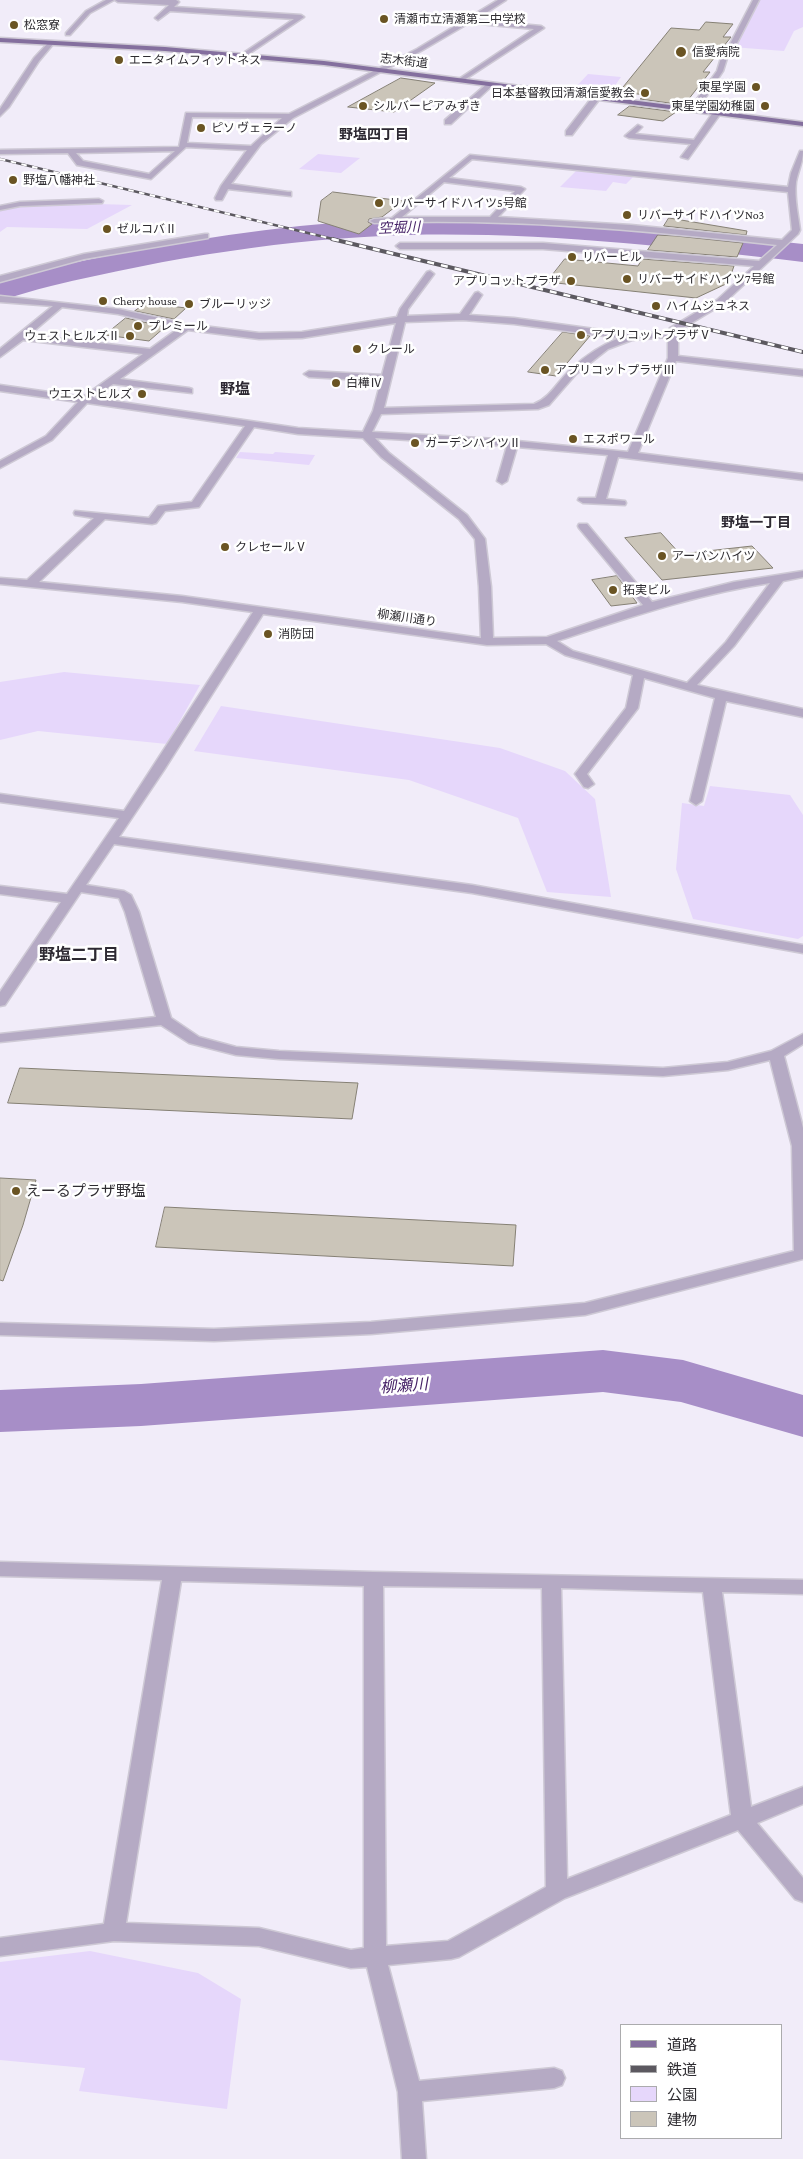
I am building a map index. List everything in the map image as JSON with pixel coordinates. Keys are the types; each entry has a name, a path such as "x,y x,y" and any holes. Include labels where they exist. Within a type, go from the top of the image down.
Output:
{"main road":[{"path":"0,40 12,37 49,34"},
{"path":"60,43 65,34"},
{"name":"志木街道","path":"0,40 244,55 380,69 803,124"}],"street":[{"path":"65,34 88,12 110,0"},
{"path":"118,0 177,1"},
{"path":"219,198 225,186 252,148 271,129 290,116 419,50 503,0"},
{"path":"693,110 720,72 724,55 732,47 756,0"},
{"path":"158,18 177,1"},
{"path":"169,9 301,17 244,55"},
{"path":"461,80 541,28 468,21"},
{"path":"0,114 17,92 36,58 51,43"},
{"path":"448,122 490,84"},
{"path":"570,133 597,97"},
{"path":"685,157 717,113"},
{"path":"71,152 80,163 151,177 182,147 189,115 290,116"},
{"path":"638,127 629,136 696,142"},
{"path":"0,152 71,152 182,147 252,148"},
{"path":"632,455 673,358 673,330 720,302 761,264 799,233 796,230 790,190 795,168 803,154"},
{"path":"394,220 470,157 790,190"},
{"path":"442,180 521,189 492,219"},
{"path":"225,186 288,194"},
{"path":"0,208 29,204 99,201"},
{"path":"374,221 492,219 644,228 784,244"},
{"path":"0,279 84,257 204,236"},
{"path":"400,246 502,245 578,248 761,264"},
{"path":"366,435 378,411 404,309 430,274"},
{"path":"463,317 478,295"},
{"path":"0,299 61,304 166,320 186,327 259,336 302,335 336,331 402,319 463,317 631,338 673,334"},
{"path":"0,354 61,304"},
{"path":"0,465 49,438 85,400 186,327"},
{"path":"21,336 151,352"},
{"path":"378,411 535,407 546,403 573,372 603,349 631,338"},
{"path":"673,358 803,373"},
{"path":"309,374 385,378"},
{"path":"112,381 189,391"},
{"path":"0,388 298,432 513,444 614,453 803,477"},
{"path":"80,513 152,521 162,508 195,505 251,424"},
{"path":"366,435 384,455 463,518 480,539 485,587 487,642"},
{"path":"502,481 513,444"},
{"path":"600,501 614,453"},
{"path":"583,500 621,503"},
{"path":"30,584 104,515"},
{"path":"583,526 650,607"},
{"name":"柳瀬川通り","path":"0,581 182,599 487,642 548,640 650,607 734,585 803,574"},
{"path":"689,687 730,644 779,578"},
{"path":"0,1002 128,815 259,610"},
{"path":"548,640 569,653 720,696 803,713"},
{"path":"588,784 581,774 632,708 639,673"},
{"path":"696,801 720,696"},
{"path":"0,798 128,815"},
{"path":"110,840 472,889 803,949"},
{"path":"0,890 124,896 132,912 164,1020 194,1040 236,1051 279,1055 662,1072 728,1066 776,1054 803,1038"},
{"path":"0,1038 164,1020"},
{"path":"0,1329 214,1335 371,1328 585,1309 802,1254 800,1146 776,1054"},
{"path":"0,1569 373,1579 803,1587"},
{"path":"114,1932 173,1574"},
{"path":"373,1579 375,1956 410,2092 414,2159"},
{"path":"551,1581 557,1892"},
{"path":"712,1586 742,1820 803,1893"},
{"path":"0,1947 114,1932 259,1937 351,1959 451,1950 557,1892 742,1820 803,1794"},
{"path":"410,2092 554,2078"}],"green space":[{"path":"756,0 803,0 803,27 794,31 784,51 732,47"},
{"path":"588,74 621,77 609,94 574,89"},
{"path":"318,154 360,158 341,173 299,169"},
{"path":"579,168 636,174 626,184 613,182 606,191 560,187"},
{"path":"99,201 98,204 132,205 87,229 7,227 0,232 0,208"},
{"path":"240,452 315,455 309,465 236,458"},
{"path":"64,672 200,685 167,744 38,731 0,740 0,682"},
{"path":"221,706 500,748 565,771 595,799 611,897 547,892 518,818 409,780 194,751"},
{"path":"710,786 790,795 803,815 803,936 798,939 693,919 676,869 682,803 704,806"},
{"path":"90,1951 198,1973 241,1999 227,2109 79,2091 85,2068 0,2060 0,1962"}],"building":[{"path":"706,22 733,24 723,37 731,37 703,72 710,72 684,105 640,99 647,95 619,92 671,28 699,30"},
{"path":"401,78 435,83 394,112 348,107"},
{"path":"630,106 676,112 663,121 618,115"},
{"path":"333,192 403,201 382,217 369,219 368,222 372,224 359,234 318,221 321,201"},
{"path":"669,218 747,231 746,235 664,226"},
{"path":"658,235 743,243 737,257 648,250"},
{"path":"565,259 638,266 642,259 734,266 728,283 696,298 547,282"},
{"path":"146,303 186,308 174,319 135,311"},
{"path":"126,318 165,327 149,341 105,335"},
{"path":"563,332 590,336 556,376 528,372"},
{"path":"661,533 680,554 752,546 773,568 662,580 625,538"},
{"name":"拓実ビル","path":"617,576 637,603 611,606 592,580"},
{"path":"20,1068 358,1083 352,1119 8,1103"},
{"path":"0,1178 36,1180 23,1225 3,1281 0,1280"},
{"path":"165,1207 516,1225 513,1266 156,1247"}],"waterway":[{"name":"空堀川","path":"0,291 35,281 180,251 293,235 370,228 446,226 536,228 714,243 803,253"},
{"name":"柳瀬川","path":"0,1411 141,1405 603,1371 683,1381 803,1416"}],"railway":[{"path":"0,159 337,240"},
{"path":"332,239 803,352"}],"place":[{"name":"清瀬市立清瀬第二中学校","path":"384,19"},
{"name":"松窓寮","path":"14,25"},
{"name":"信愛病院","path":"681,52"},
{"name":"エニタイムフィットネス","path":"119,60"},
{"name":"東星学園","path":"756,87"},
{"name":"日本基督教団清瀬信愛教会","path":"645,93"},
{"name":"シルバーピアみずき","path":"363,106"},
{"name":"東星学園幼稚園","path":"765,106"},
{"name":"ピソ ヴェラーノ","path":"201,128"},
{"name":"野塩八幡神社","path":"13,180"},
{"name":"リバーサイドハイツ5号館","path":"379,203"},
{"name":"リバーサイドハイツNo3","path":"627,215"},
{"name":"ゼルコバⅡ","path":"107,229"},
{"name":"リバーヒル","path":"572,257"},
{"name":"リバーサイドハイツ7号館","path":"627,279"},
{"name":"アプリコットプラザ","path":"571,281"},
{"name":"Cherry house","path":"103,301"},
{"name":"ブルーリッジ","path":"189,304"},
{"name":"ハイムジュネス","path":"656,306"},
{"name":"プレミール","path":"138,326"},
{"name":"アプリコットプラザⅤ","path":"581,335"},
{"name":"ウェストヒルズⅡ","path":"130,336"},
{"name":"クレール","path":"357,349"},
{"name":"アプリコットプラザⅢ","path":"545,370"},
{"name":"白樺Ⅳ","path":"336,383"},
{"name":"ウエストヒルズ","path":"142,394"},
{"name":"エスポワール","path":"573,439"},
{"name":"ガーデンハイツⅡ","path":"415,443"},
{"name":"クレセールⅤ","path":"225,547"},
{"name":"アーバンハイツ","path":"662,556"},
{"name":"拓実ビル","path":"613,590"},
{"name":"消防団","path":"268,634"},
{"name":"えーるプラザ野塩","path":"16,1191"}],"district":[{"name":"野塩四丁目","path":"374,135"},
{"name":"野塩","path":"235,389"},
{"name":"野塩一丁目","path":"756,523"},
{"name":"野塩二丁目","path":"79,955"}]}
